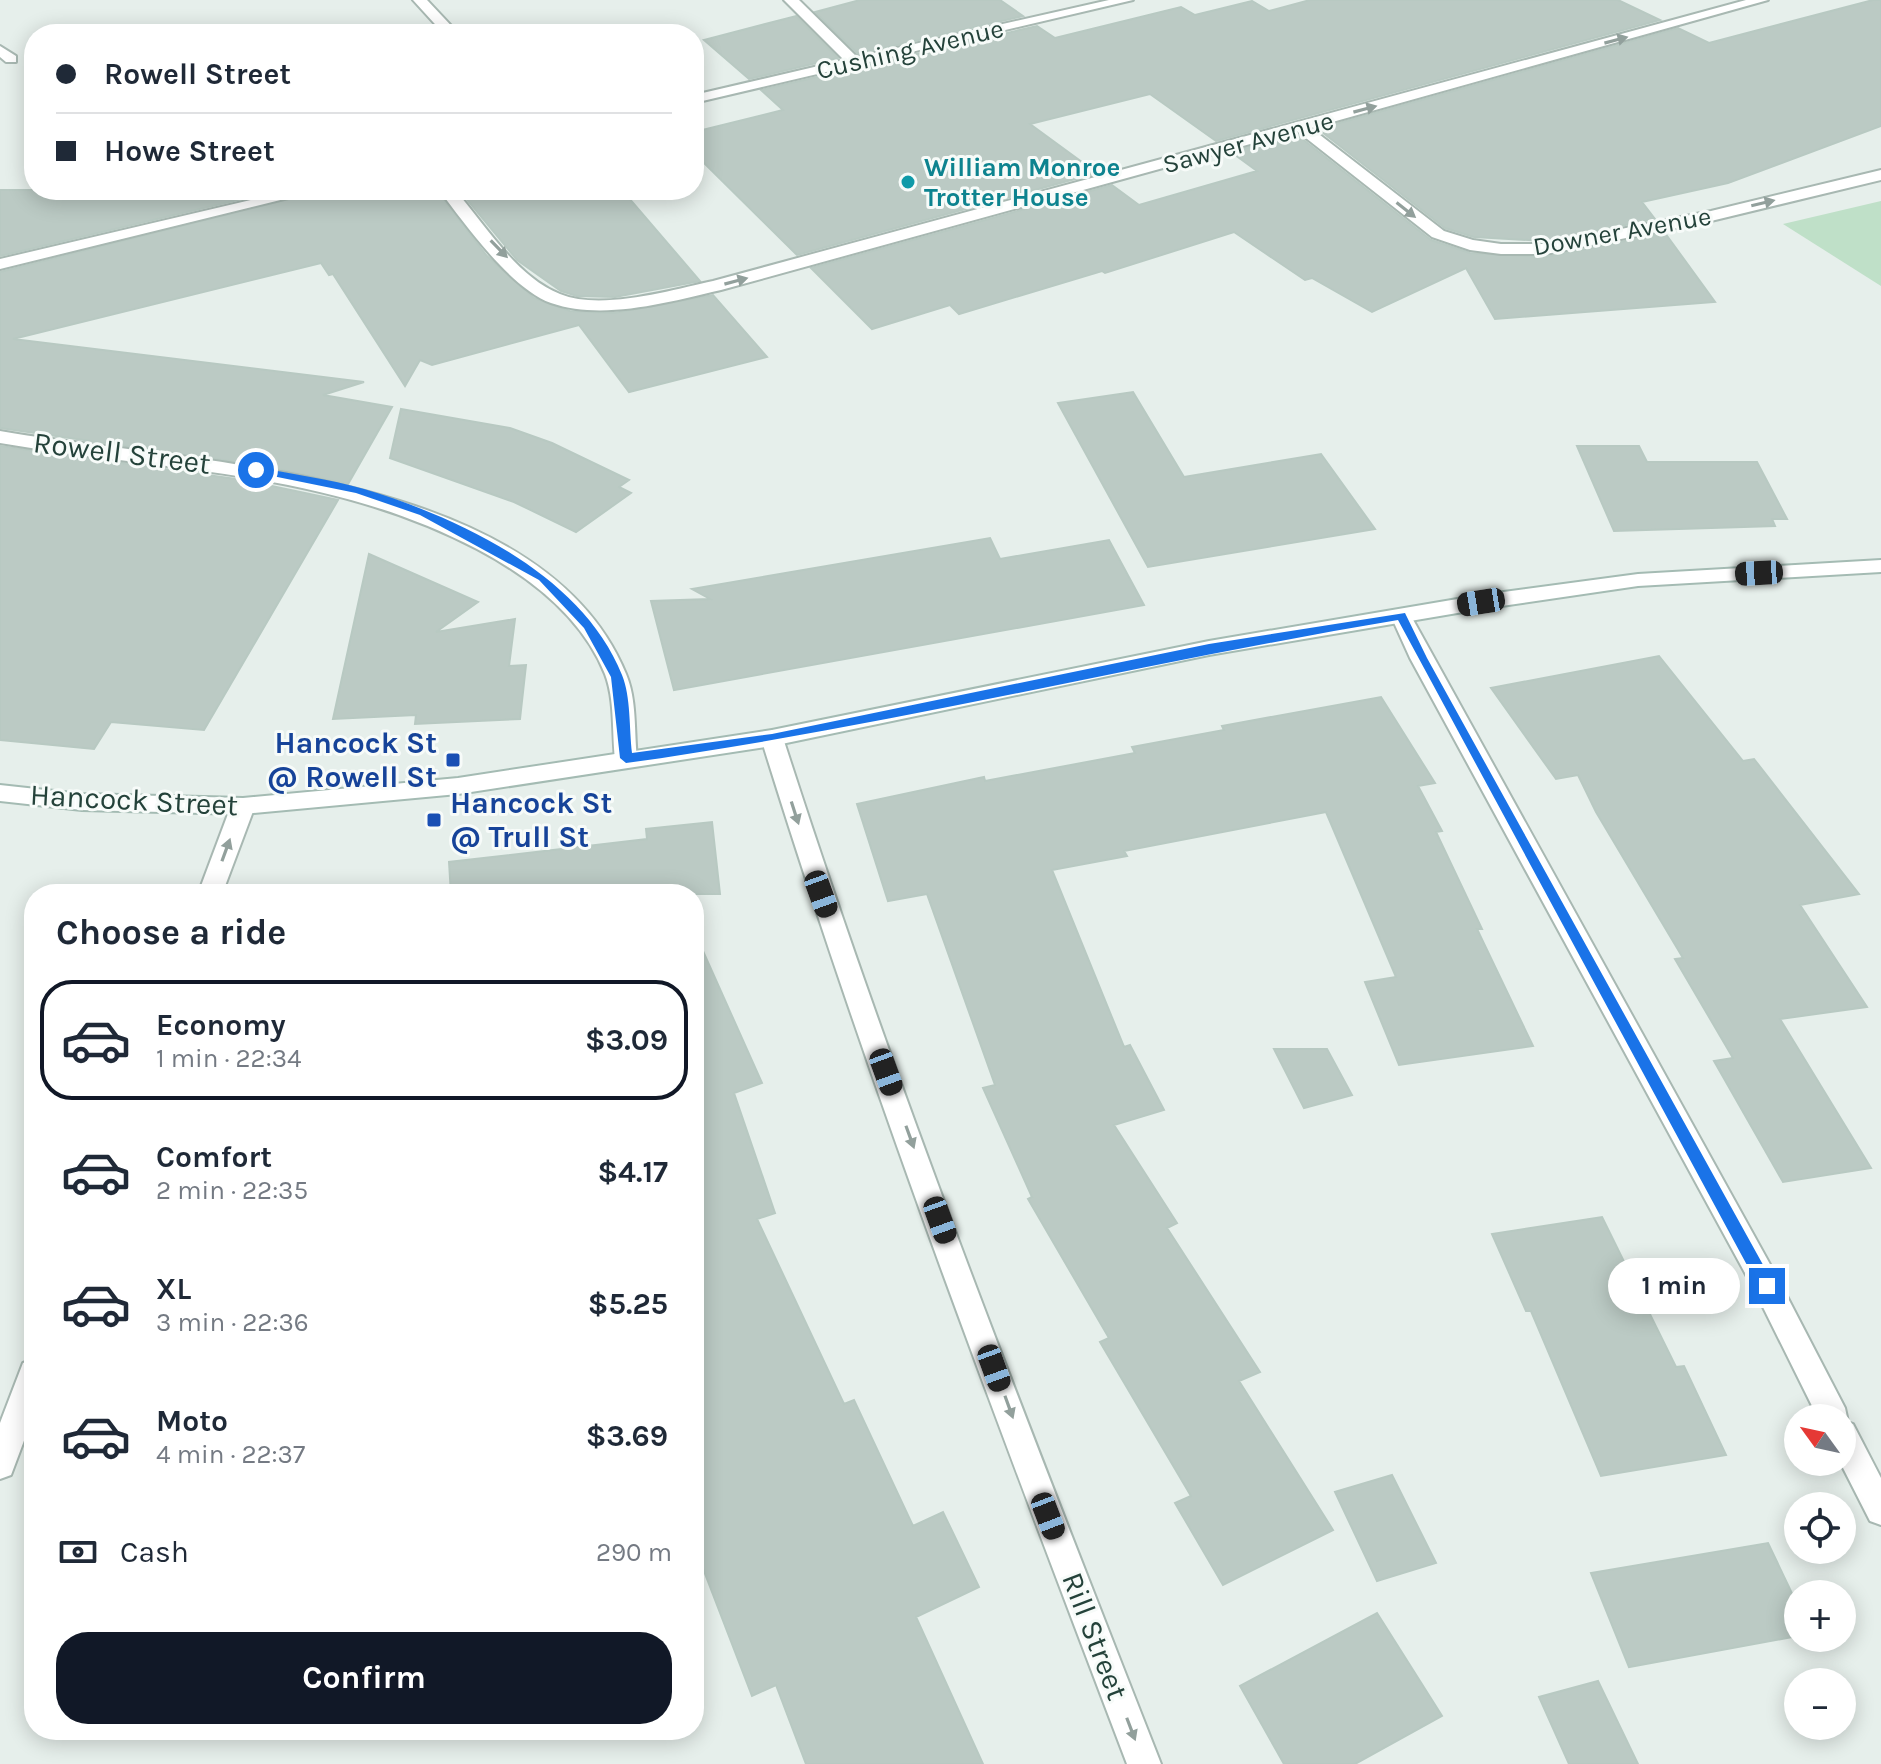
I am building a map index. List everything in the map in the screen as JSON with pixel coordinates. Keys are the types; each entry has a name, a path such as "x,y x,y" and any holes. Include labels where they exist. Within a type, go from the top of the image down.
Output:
{"street":[{"path":"420,0 443,24"},
{"path":"791,0 854,62"},
{"name":"Cushing Avenue","path":"704,97 1126,0"},
{"name":"Sawyer Avenue","path":"456,200 541,292 569,301 609,304 715,286 1761,0"},
{"name":"Downer Avenue","path":"1301,127 1438,234 1470,245 1501,249 1546,249 1881,175"},
{"path":"0,264 271,200"},
{"name":"Rowell Street","path":"0,437 256,470 358,491 424,512 479,540 542,578 589,626 617,677 626,758"},
{"name":"Hancock Street","path":"0,793 82,802 243,806 458,786 772,738 1209,648 1401,616 1638,580 1881,566"},
{"path":"1401,616 1421,658 1767,1286 1827,1404"},
{"name":"Rill Street","path":"772,738 832,924 1048,1516 1144,1764"},
{"path":"214,884 243,806"},
{"path":"0,1464 24,1400"},
{"path":"1856,1461 1881,1510"}],"green space":[{"path":"1881,201 1881,286 1783,224"}],"building":[{"path":"860,0 1000,0 1023,16 858,54 815,12"},
{"path":"1310,0 1618,0 1660,20 1216,141 1150,94 1030,124 1097,173 797,255 704,163 704,130 783,110 761,90 1037,26 1055,38 1181,7 1195,15 1252,1 1269,11"},
{"path":"1881,0 1881,126 1728,183 1642,202 1655,219 1546,241 1474,237 1445,228 1318,129 1678,28 1709,43"},
{"path":"796,16 838,58 749,79 704,40"},
{"path":"1296,134 1431,240 1470,253 1546,257 1665,233 1715,302 1495,319 1466,268 1372,312 1312,278 1305,280 1234,232 1105,273 1102,271 959,314 950,305 872,329 811,268 1112,185 1139,205 1257,171 1231,152"},
{"path":"0,190 24,190 24,200 238,200 0,256"},
{"path":"284,200 444,200 487,256 534,298 570,311 614,313 713,295 767,357 629,392 579,325 432,365 420,360 405,386 333,274 329,275 321,263 13,339 364,382 323,395 392,407 348,484 258,465 0,428 0,272"},
{"path":"467,200 631,200 700,281 615,297 577,296 561,291 517,260"},
{"path":"1133,392 1184,477 1321,454 1375,529 1148,567 1058,403"},
{"path":"401,409 510,428 552,443 629,480 619,487 631,493 576,532 514,502 390,458"},
{"path":"0,446 243,480 338,500 204,730 111,722 94,749 0,740"},
{"path":"1577,446 1639,446 1647,462 1757,462 1787,519 1772,519 1775,526 1614,531"},
{"path":"990,538 1000,559 1109,540 1144,605 674,690 651,601 710,599 692,589"},
{"path":"369,554 478,602 436,632 515,619 509,666 526,665 520,719 415,724 416,715 333,719"},
{"path":"1659,656 1743,761 1754,759 1859,894 1800,905 1867,1007 1780,1019 1871,1168 1783,1182 1714,1061 1733,1058 1675,959 1683,958 1596,812 1578,775 1556,779 1491,688"},
{"path":"1381,697 1435,783 1418,786 1442,831 1436,832 1482,929 1477,929 1533,1046 1399,1065 1365,982 1396,977 1326,812 1124,851 1127,856 1052,870 1124,1047 1130,1045 1164,1110 1114,1125 1177,1223 1167,1228 1260,1372 1239,1381 1333,1530 1223,1585 1175,1503 1191,1496 1100,1342 1109,1338 1028,1199 1032,1197 983,1088 995,1085 927,894 888,901 857,804 984,777 985,781 1135,753 1132,747 1224,730 1222,726"},
{"path":"712,822 720,894 704,894 704,884 450,884 449,862 647,839 646,829"},
{"path":"704,953 762,1083 734,1093 775,1213 757,1219 844,1404 854,1400 913,1526 943,1512 979,1587 916,1617 983,1764 806,1764 776,1685 752,1696 704,1571"},
{"path":"1274,1049 1327,1049 1352,1095 1304,1108"},
{"path":"1602,1217 1676,1367 1684,1366 1726,1455 1601,1476 1531,1311 1526,1311 1492,1234"},
{"path":"1392,1475 1436,1563 1377,1581 1335,1492"},
{"path":"1768,1543 1786,1580 1784,1639 1629,1667 1591,1573"},
{"path":"1377,1613 1442,1716 1355,1764 1284,1764 1240,1686"},
{"path":"1598,1681 1638,1764 1569,1764 1539,1697"}],"place":[{"name":"William Monroe Trotter House","path":"908,182"},
{"name":"Hancock St @ Rowell St","path":"453,760"},
{"name":"Hancock St @ Trull St","path":"434,820"}],"route":[{"path":"256,470 358,491 424,512 479,540 542,578 589,626 617,677 626,758 772,738 1209,648 1401,616 1421,658 1767,1286"}]}
